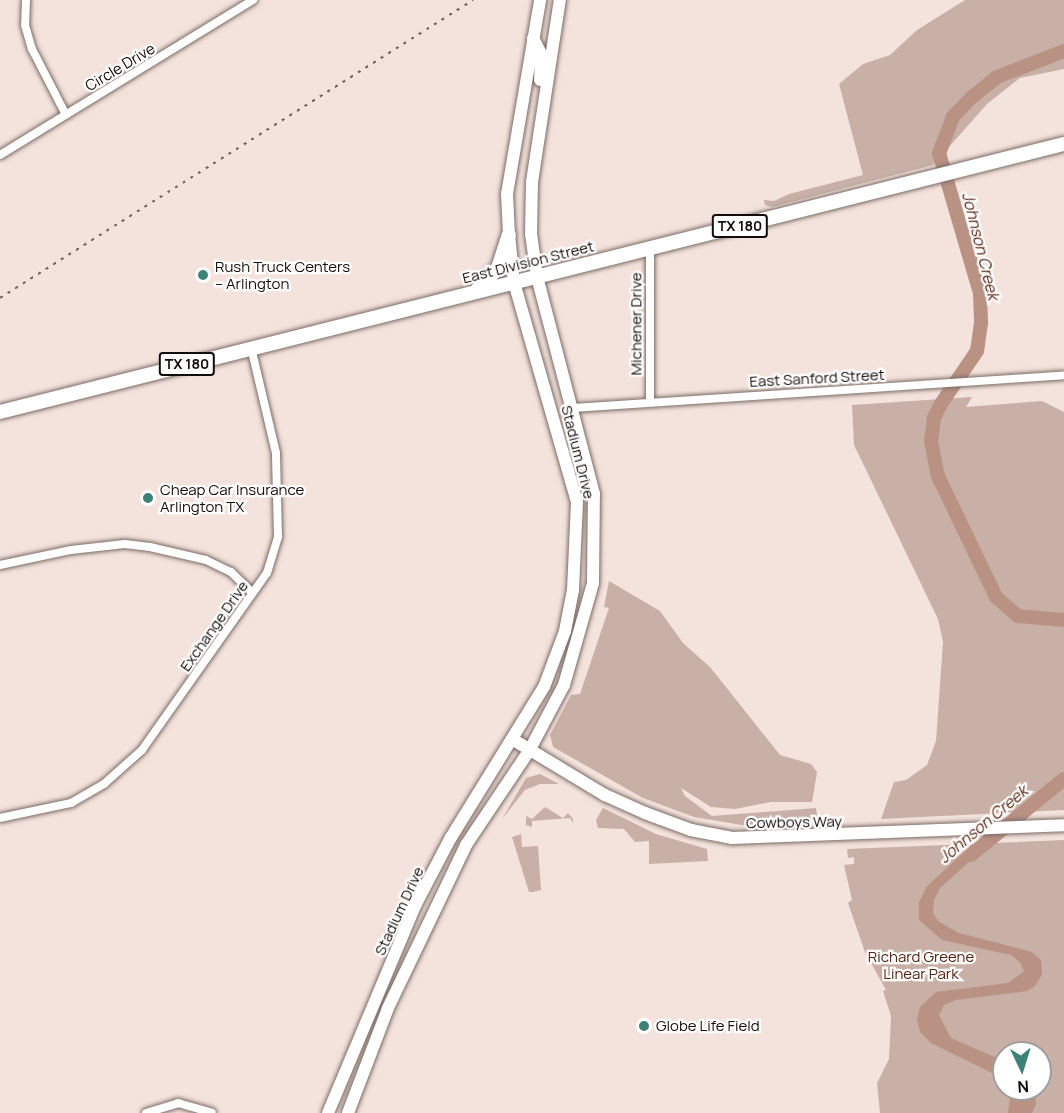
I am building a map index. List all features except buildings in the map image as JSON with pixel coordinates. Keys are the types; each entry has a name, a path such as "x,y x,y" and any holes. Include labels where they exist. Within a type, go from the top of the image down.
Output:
{"main road":[{"name":"Stadium Drive","path":"328,1113 417,904 450,839 512,739 555,662 577,559 577,502 570,466 514,283 509,235 507,194 540,0"},
{"name":"Stadium Drive","path":"348,1113 388,1008 466,845 529,751 564,685 581,634 594,561 594,494 537,276 530,198 560,0"},
{"path":"533,38 542,54 541,114"},
{"name":"East Division Street","path":"0,412 1064,144"},
{"path":"475,292 498,268 509,235"},
{"path":"577,559 594,561"},
{"name":"Cowboys Way","path":"512,739 605,795 691,830 763,840 1064,825"},
{"path":"374,1002 388,1008"}],"street":[{"path":"26,0 25,25 32,50 66,115"},
{"name":"Circle Drive","path":"0,155 253,0"},
{"name":"Michener Drive","path":"650,247 650,401"},
{"name":"Exchange Drive","path":"0,818 71,803 105,783 142,750 267,573 278,537 280,506 276,453 251,348"},
{"name":"East Sanford Street","path":"573,408 650,401 1064,375"},
{"path":"0,565 71,550 142,546 206,560 231,572 253,593"},
{"path":"146,1113 178,1103 212,1113"}],"green space":[{"path":"965,0 1064,0 1064,69 1020,78 987,104 933,165 772,207 765,205 764,200 774,201 789,194 863,175 839,84 863,64 890,55 917,30"},
{"path":"972,397 966,407 1042,401 1064,412 1064,810 881,819 894,782 906,780 927,765 936,741 943,642 938,619 854,445 852,405"},
{"path":"609,581 660,611 683,643 710,667 780,755 811,764 817,772 812,802 771,802 735,809 711,807 681,788 685,796 712,816 816,808 817,815 822,813 821,822 742,825 694,817 643,798 553,747 550,735 571,695 580,694 609,608 604,607"},
{"path":"540,774 559,784 540,784 525,790 502,819 526,778"},
{"path":"545,807 563,818 568,813 573,823 570,818 532,821 532,827 526,825 526,816 532,819"},
{"path":"603,808 656,834 707,849 708,861 649,864 649,841 635,842 624,829 598,828 596,820"},
{"path":"521,834 522,847 538,846 541,890 529,892 512,837"},
{"name":"Richard Greene Linear Park","path":"1064,840 1064,1113 880,1113 877,1083 889,1059 891,1016 883,991 886,990 865,952 848,903 852,900 844,865 854,864 854,857 848,858 847,849"}],"shaded area":[{"path":"989,844 940,888 934,900 933,913 938,921 959,933 1032,952 1041,960 1042,974 1035,986 1027,991 956,1000 944,1005 939,1015 951,1038 992,1056 992,1073 931,1043 920,1032 917,1019 920,1007 936,992 1008,983 1024,971 1020,962 1011,955 942,940 919,920 919,902 927,886 972,845"},
{"path":"1010,1101 1036,1101 1032,1113 1008,1113"}],"waterway":[{"name":"Johnson Creek","path":"1064,51 997,77 972,97 953,117 939,153 980,293 981,323 977,351 941,404 934,418 931,441 938,476 996,597 1018,616 1064,620"},
{"name":"Johnson Creek","path":"971,855 1064,779"}],"railway":[{"path":"0,298 473,0"}],"place":[{"name":"Rush Truck Centers – Arlington","path":"203,275"},
{"name":"Cheap Car Insurance Arlington TX","path":"148,498"},
{"name":"Globe Life Field","path":"644,1026"}]}
